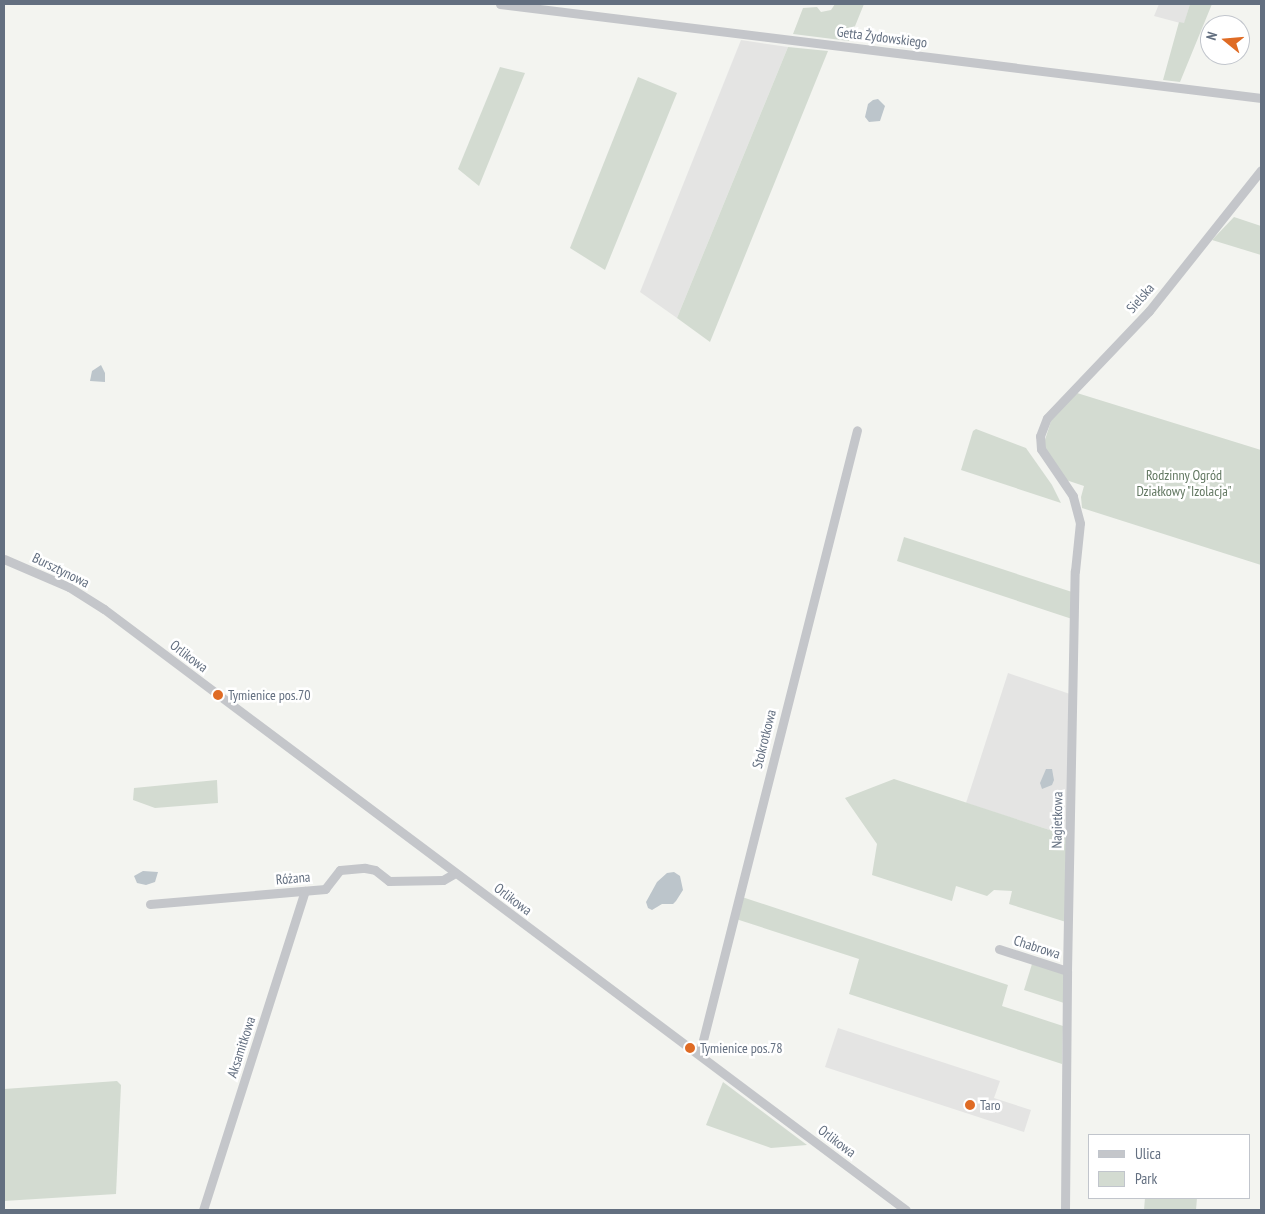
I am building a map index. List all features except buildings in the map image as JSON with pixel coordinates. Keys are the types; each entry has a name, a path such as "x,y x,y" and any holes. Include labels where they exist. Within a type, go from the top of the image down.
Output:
{"street":[{"name":"Getta Żydowskiego","path":"500,4 1261,98"},
{"name":"Sielska","path":"1040,441 1047,418 1148,311 1261,170"},
{"name":"Stokrotkowa","path":"697,1053 702,1044 857,430"},
{"name":"Nagietkowa","path":"1040,441 1041,449 1073,496 1080,523 1075,571 1067,971 1065,1210"},
{"name":"Bursztynowa","path":"4,559 69,587 104,609"},
{"name":"Orlikowa","path":"104,609 906,1210"},
{"name":"Różana","path":"150,904 325,889 340,870 364,868 374,870 389,881 443,880 455,873"},
{"name":"Aksamitkowa","path":"203,1210 305,891"},
{"name":"Chabrowa","path":"999,949 1067,971"}],"shaded area":[{"path":"1159,4 1190,4 1184,24 1154,16"},
{"path":"741,40 788,47 677,318 640,292"},
{"path":"878,99 885,106 880,121 869,122 865,117 868,104"},
{"path":"101,365 105,373 105,382 90,381 92,371"},
{"path":"1008,673 1070,694 1068,836 966,803"},
{"path":"1046,769 1052,769 1054,780 1052,785 1042,789 1040,783"},
{"path":"143,871 158,872 155,882 146,885 137,883 134,876"},
{"path":"674,872 680,876 683,890 676,901 673,904 662,904 652,910 648,908 646,902 657,882 667,873"},
{"path":"838,1028 1000,1081 994,1098 1031,1110 1024,1132 825,1067"}],"green space":[{"path":"835,4 864,4 849,41 793,34 803,8 817,7 821,12 831,10"},
{"path":"1190,4 1212,4 1207,15 1200,15 1200,33 1180,82 1163,80 1179,22 1184,23"},
{"path":"788,47 828,51 710,342 677,318"},
{"path":"500,67 525,73 479,186 458,169"},
{"path":"638,77 677,93 605,270 570,248"},
{"path":"1234,217 1261,226 1261,255 1212,240"},
{"name":"Rodzinny Ogród Działkowy \"Izolacja\"","path":"1077,393 1261,450 1261,565 1082,508 1081,497 1084,486 1066,480 1043,446 1052,418"},
{"path":"976,429 1026,448 1052,485 1061,503 961,470 973,431"},
{"path":"904,537 1072,592 1072,619 897,561"},
{"path":"894,779 1068,836 1066,922 1009,904 1012,891 994,890 987,896 956,886 952,901 872,875 877,844 845,798"},
{"path":"217,780 218,803 155,808 133,800 134,788"},
{"path":"742,897 1008,985 1002,1006 1063,1026 1062,1064 849,994 859,959 736,919"},
{"path":"1032,964 1064,974 1064,1003 1024,990"},
{"path":"117,1081 121,1085 116,1194 4,1201 4,1089"},
{"path":"723,1082 807,1145 771,1148 706,1125"},
{"path":"1145,1199 1197,1199 1196,1210 1144,1210"}],"place":[{"name":"Tymienice pos.70","path":"218,695"},
{"name":"Tymienice pos.78","path":"690,1048"},
{"name":"Taro","path":"970,1105"}]}
